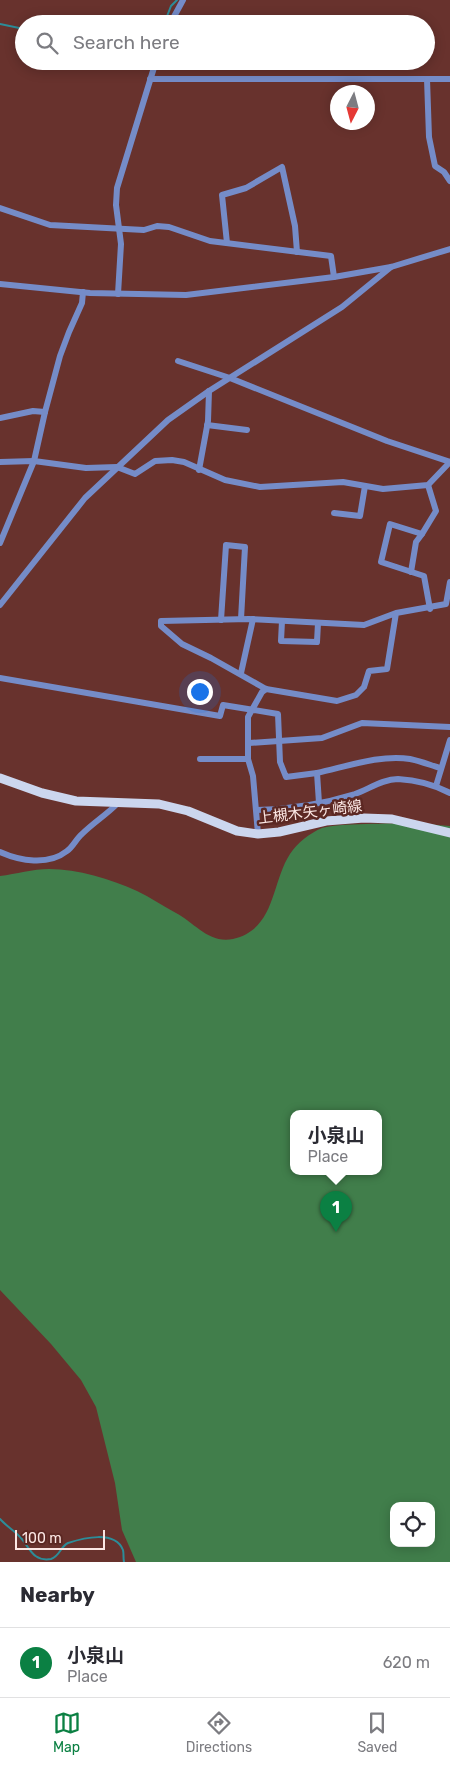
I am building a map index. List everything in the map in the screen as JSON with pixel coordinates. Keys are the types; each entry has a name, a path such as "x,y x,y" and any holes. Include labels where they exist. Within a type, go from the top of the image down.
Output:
{"main road":[{"name":"上槻木矢ヶ崎線","path":"0,778 42,793 76,801 117,804 160,804 188,810 237,831 258,834 279,832 326,821 364,818 392,819 450,833"}],"street":[{"path":"175,15 183,0"},
{"path":"118,294 119,228 117,188 153,70"},
{"path":"150,79 450,79"},
{"path":"427,79 429,137 435,166 447,172 450,181"},
{"path":"227,243 222,195 246,188 282,167 294,218 296,252"},
{"path":"0,208 50,225 91,229 119,228 144,230 157,226 169,227 210,241 331,256 334,277"},
{"path":"0,284 83,292 186,295 334,277 391,267 450,249"},
{"path":"0,605 85,498 168,420 342,307 391,267"},
{"path":"0,543 4,526 34,461 45,412 69,332 82,303 83,292"},
{"path":"0,462 34,461 86,468 117,467 136,474 155,461 172,460 184,462 225,480 260,487 343,482 382,489 428,485 450,462 387,440 230,378 178,361"},
{"path":"199,470 207,424 210,391"},
{"path":"0,418 33,411 45,412"},
{"path":"207,424 247,430"},
{"path":"410,572 416,542 436,511 428,485"},
{"path":"334,513 360,516 365,486"},
{"path":"422,534 390,524 381,562 424,576 430,608"},
{"path":"220,620 226,545 245,547 241,619"},
{"path":"396,613 387,669 369,671 364,687 356,695 337,701 266,689 241,673 182,644 161,626 161,621 241,619 364,625 396,613 446,604 450,582"},
{"path":"241,673 253,619"},
{"path":"282,621 281,641 317,642 318,623"},
{"path":"0,678 220,716 223,705 278,714 280,762 286,777 317,773 346,765 390,758 410,759 440,768"},
{"path":"258,834 253,776 248,759 248,717 262,692 266,689"},
{"path":"249,743 322,738 362,724 450,727"},
{"path":"436,786 450,740"},
{"path":"200,760 248,759"},
{"path":"317,773 319,803"},
{"path":"257,810 319,803 398,779 436,786 450,793"},
{"path":"0,852 11,857 35,861 53,858 68,850 82,834 117,804"}],"green space":[{"path":"413,823 450,826 450,1562 136,1562 122,1530 115,1483 96,1407 81,1380 51,1344 0,1290 0,876 60,869 94,876 116,882 142,893 183,917 209,936 224,940 233,939 247,934 257,926 265,915 271,904 284,866 296,846 308,836 329,826"}],"waterway":[{"path":"168,15 171,6 177,0"},
{"path":"0,24 15,27"},
{"path":"0,1519 19,1535 33,1553 40,1558 54,1558 68,1543 98,1537 113,1540 119,1544 123,1550 124,1562"}],"place":[{"name":"小泉山","path":"336,1232"}]}
